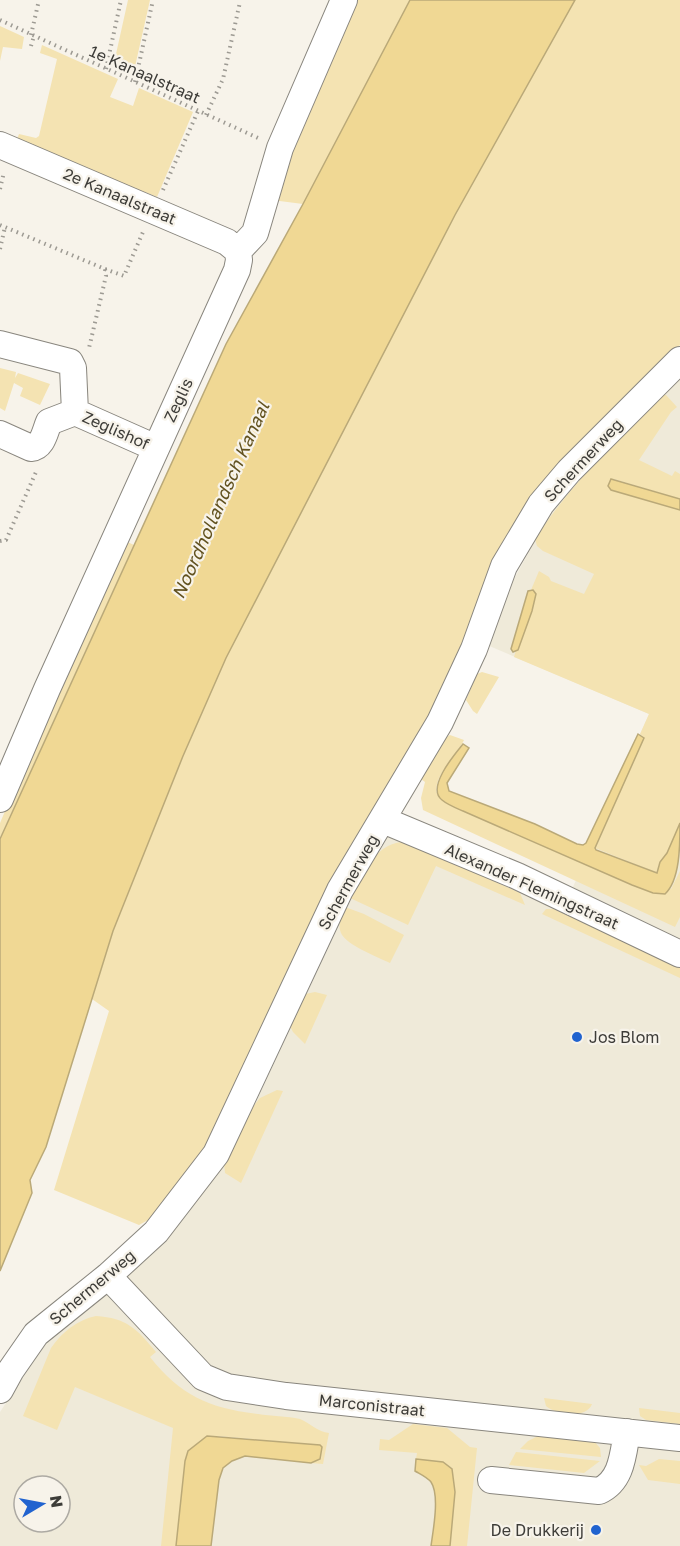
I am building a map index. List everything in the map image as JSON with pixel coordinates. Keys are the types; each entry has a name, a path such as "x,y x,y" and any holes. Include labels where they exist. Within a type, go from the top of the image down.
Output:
{"street":[{"name":"Zeglis","path":"0,799 47,689 237,270 238,251 255,233 280,148 344,0"},
{"name":"2e Kanaalstraat","path":"0,145 227,242 238,251"},
{"path":"0,344 70,362"},
{"name":"Schermerweg","path":"0,1390 36,1334 108,1276 156,1232 216,1154 340,890 440,722 474,649 504,566 541,504 569,471 680,360"},
{"name":"Zeglishof","path":"70,362 73,368 75,412"},
{"name":"Zeglishof","path":"36,448 49,422 75,412 156,448"},
{"path":"0,434 31,448 36,448"},
{"name":"Alexander Flemingstraat","path":"383,820 517,876 680,954"},
{"name":"Marconistraat","path":"108,1276 203,1377 227,1387 286,1396 680,1438"},
{"path":"491,1480 599,1491 609,1487 616,1476 621,1464 627,1432"}],"path":[{"path":"31,46 39,0"},
{"path":"106,69 122,0"},
{"path":"135,82 153,0"},
{"path":"206,115 223,79 240,2"},
{"name":"1e Kanaalstraat","path":"0,20 280,148"},
{"path":"0,225 105,269 106,276 89,351 70,362"},
{"path":"0,249 5,227"},
{"path":"0,541 6,540 41,462 36,448"}],"shaded area":[{"path":"128,0 150,0 134,71 121,65 116,54"},
{"path":"354,0 410,0 303,204 264,199"},
{"path":"575,0 680,0 680,345 555,469 530,499 494,557 463,643 426,727 370,813 328,886 208,1142 181,1182 150,1219 139,1225 54,1190 109,1011 92,999 113,931 183,756 226,658 455,215"},
{"path":"0,26 24,37 22,49 3,47 0,61"},
{"path":"42,45 118,79 110,97 133,106 139,88 193,112 157,197 145,192 143,197 16,142 19,134 36,138 39,136 57,59 40,53"},
{"path":"0,368 16,372 15,378 18,373 50,384 40,405 20,396 23,388 14,383 5,411 0,408"},
{"path":"680,377 680,1546 0,1546 0,1412 44,1346 162,1241 229,1159 365,870 394,821 569,896 649,714 487,645 514,579 551,512 590,466"},
{"path":"662,395 666,395 677,407 671,412 639,460 672,476 675,471 680,474 680,499 614,479 609,488 680,510 680,823 667,853 659,864 657,873 595,848 644,738 640,734 649,714 514,657 533,590 531,590 539,571 551,581 584,594 594,574 543,551 537,546 535,539 578,482"},
{"path":"121,539 134,545 0,838 0,823"},
{"path":"482,672 499,677 477,714 466,700 477,674"},
{"path":"450,735 464,740 438,780 437,794 480,818 632,885 671,889 680,871 680,917 675,927 423,810 421,798 425,782 421,779 443,739"},
{"path":"402,842 416,845 520,893 525,905 436,866 408,925 350,898 376,855 392,844"},
{"path":"345,907 364,914 404,935 390,963 369,954 342,935 340,924"},
{"path":"546,909 554,909 680,967 680,978 542,914"},
{"path":"315,992 327,995 305,1044 290,1026 305,994"},
{"path":"277,1090 283,1091 241,1183 225,1173 224,1163 251,1109 260,1098"},
{"path":"96,1316 116,1319 137,1331 156,1352 150,1357 173,1382 197,1398 225,1408 300,1419 329,1433 323,1464 311,1463 320,1459 322,1447 320,1445 218,1436 205,1439 185,1461 176,1546 161,1546 173,1428 75,1387 57,1430 23,1416 51,1348 70,1327"},
{"path":"544,1398 592,1404 584,1412 571,1414 551,1409 546,1406"},
{"path":"639,1408 680,1413 680,1424 646,1420 640,1416"},
{"path":"413,1424 447,1428 470,1447 477,1448 467,1546 450,1546 455,1492 452,1468 443,1462 416,1459 417,1453 379,1450 380,1439 389,1440"},
{"path":"540,1435 593,1440 600,1448 601,1457 520,1449 528,1441"},
{"path":"516,1452 600,1461 584,1473 509,1465"},
{"path":"659,1459 680,1461 680,1484 648,1480 639,1465 646,1466"}],"water":[{"name":"Noordhollandsch Kanaal","path":"410,0 575,0 455,215 226,658 183,756 113,931 46,1147 30,1180 32,1193 0,1271 0,839 226,344 303,204"},
{"path":"611,479 680,499 680,510 611,490 608,486"},
{"path":"533,590 536,594 532,611 518,650 513,652 511,649 528,591"},
{"path":"638,734 644,738 595,848 657,873 660,862 667,853 680,823 676,871 674,880 665,894 653,893 632,885 455,808 444,802 438,795 439,780 463,744 469,748 447,783 449,791 583,845 586,843"},
{"path":"207,1436 320,1445 322,1447 320,1459 311,1463 245,1456 232,1461 223,1468 219,1480 211,1546 176,1546 185,1461 188,1451"},
{"path":"416,1459 443,1462 452,1469 455,1492 450,1546 431,1546 435,1513 434,1488 431,1482 415,1471"}],"place":[{"name":"Jos Blom","path":"577,1037"},
{"name":"De Drukkerij","path":"596,1530"}]}
